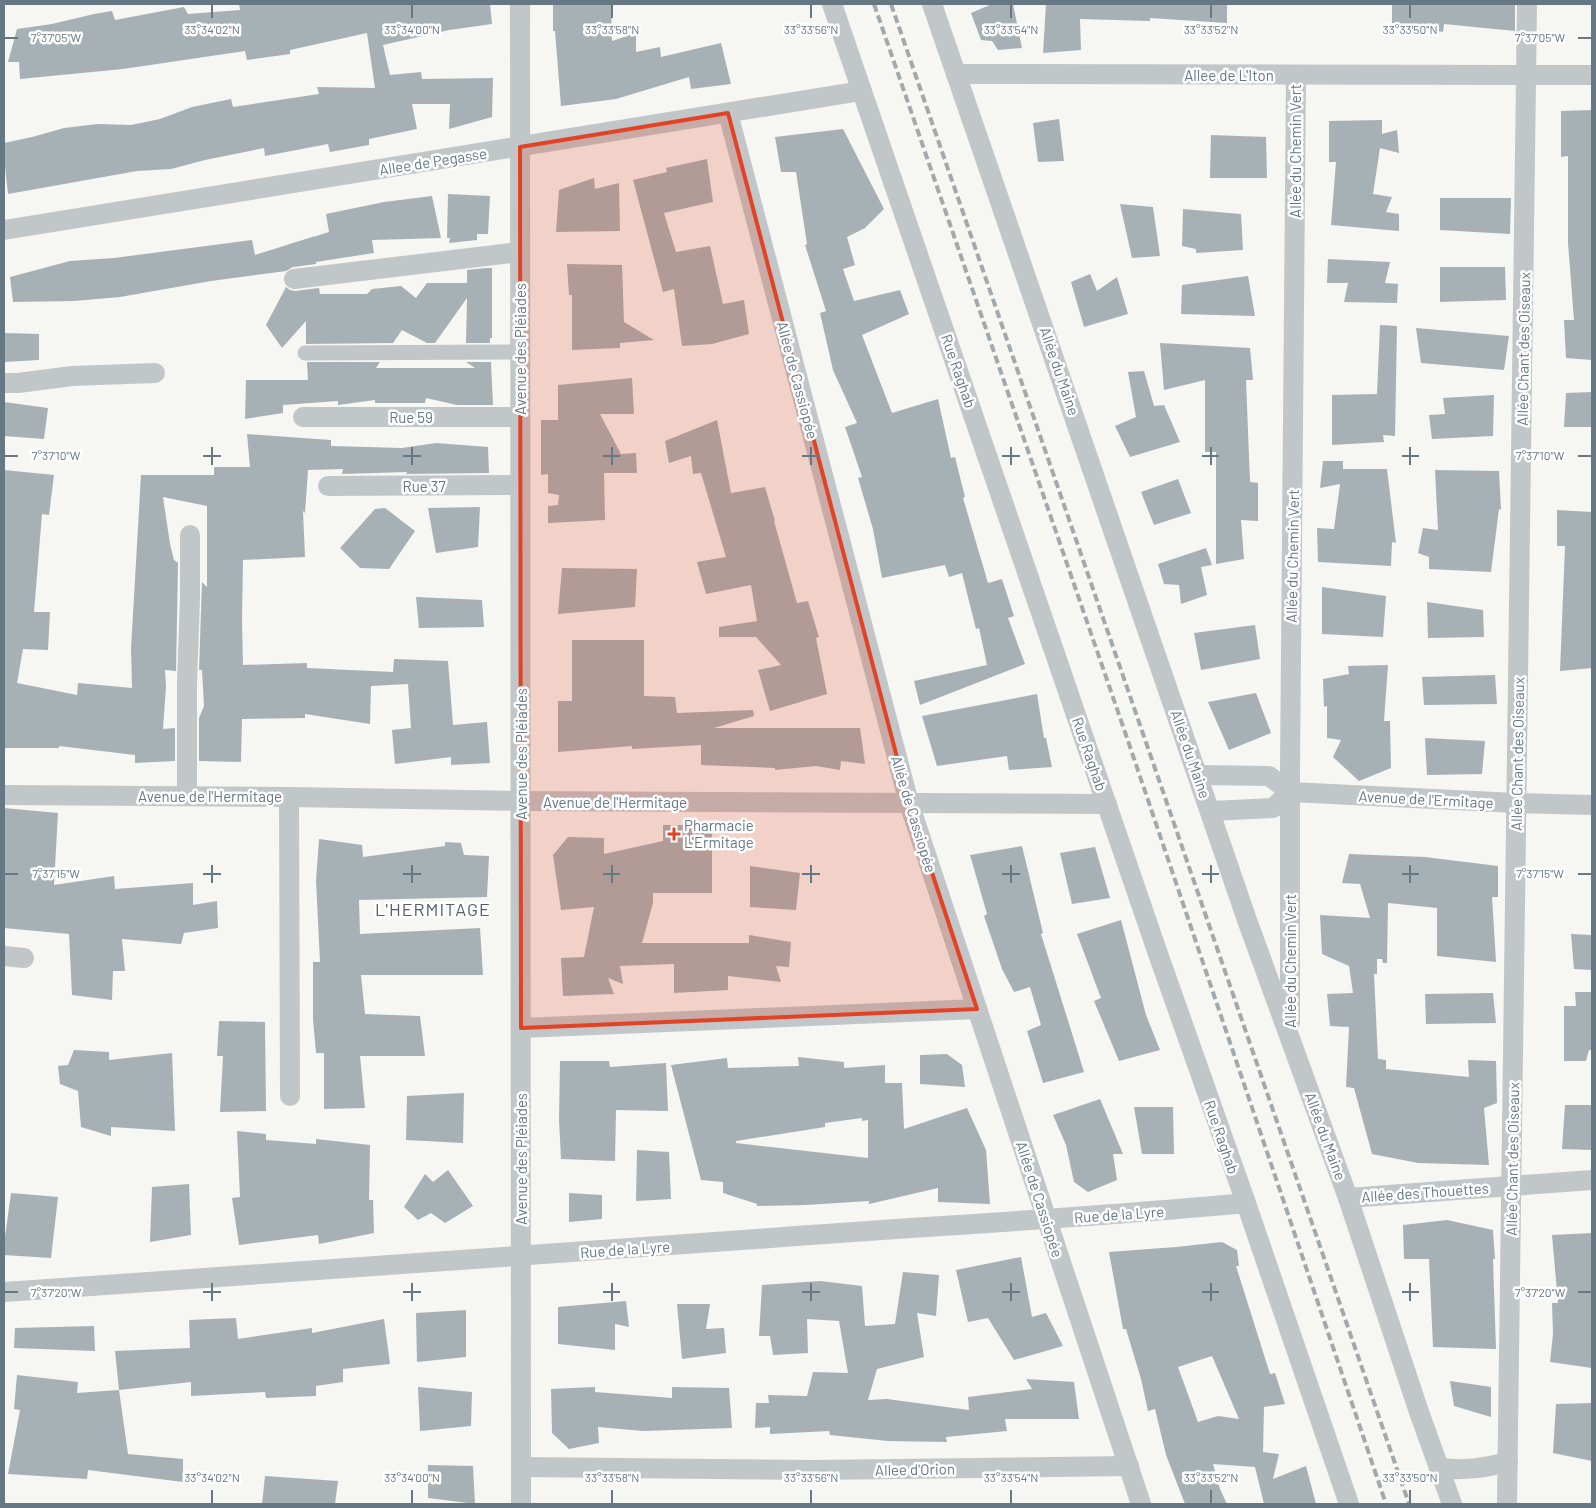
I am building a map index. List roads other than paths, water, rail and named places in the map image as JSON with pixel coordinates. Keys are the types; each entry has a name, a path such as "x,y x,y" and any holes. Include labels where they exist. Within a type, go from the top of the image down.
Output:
{"street":[{"name":"Avenue des Pléiades","path":"520,4 521,1504"},
{"name":"Rue Raghab","path":"832,4 1348,1504"},
{"name":"Allée du Maine","path":"932,4 1247,920 1348,1198 1419,1412 1452,1504"},
{"name":"Allée Chant des Oiseaux","path":"1507,1504 1527,4"},
{"name":"Allee de L'Iton","path":"956,74 1592,75"},
{"name":"Allée du Chemin Vert","path":"1290,1037 1290,792 1296,75"},
{"name":"Allee de Pegasse","path":"4,230 861,91"},
{"name":"Allée de Cassiopée","path":"728,112 909,803 1142,1504"},
{"path":"294,279 520,252"},
{"path":"304,353 520,352"},
{"path":"4,383 72,376 155,373"},
{"name":"Rue 59","path":"303,417 520,417"},
{"name":"Rue 37","path":"328,486 520,486"},
{"path":"187,796 190,535"},
{"path":"1198,775 1270,776 1290,792 1273,808 1211,811"},
{"name":"Avenue de l'Ermitage","path":"1290,792 1592,805"},
{"name":"Avenue de l'Hermitage","path":"4,794 521,801 1107,804"},
{"path":"289,797 290,1096"},
{"path":"4,956 24,958"},
{"path":"521,1028 977,1010"},
{"name":"Allée des Thouettes","path":"1348,1198 1592,1180"},
{"name":"Rue de la Lyre","path":"4,1292 521,1257 1148,1212 1246,1203"},
{"path":"1440,1468 1460,1470 1508,1462"},
{"name":"Allee d'Orion","path":"521,1467 813,1470 1129,1466"}],"railway":[{"path":"874,4 1126,735 1386,1504"},
{"path":"891,4 1409,1504"}],"place":[{"name":"Pharmacie L'Ermitage","path":"674,834"}],"district":[{"name":"L'HERMITAGE","path":"433,909"}]}
